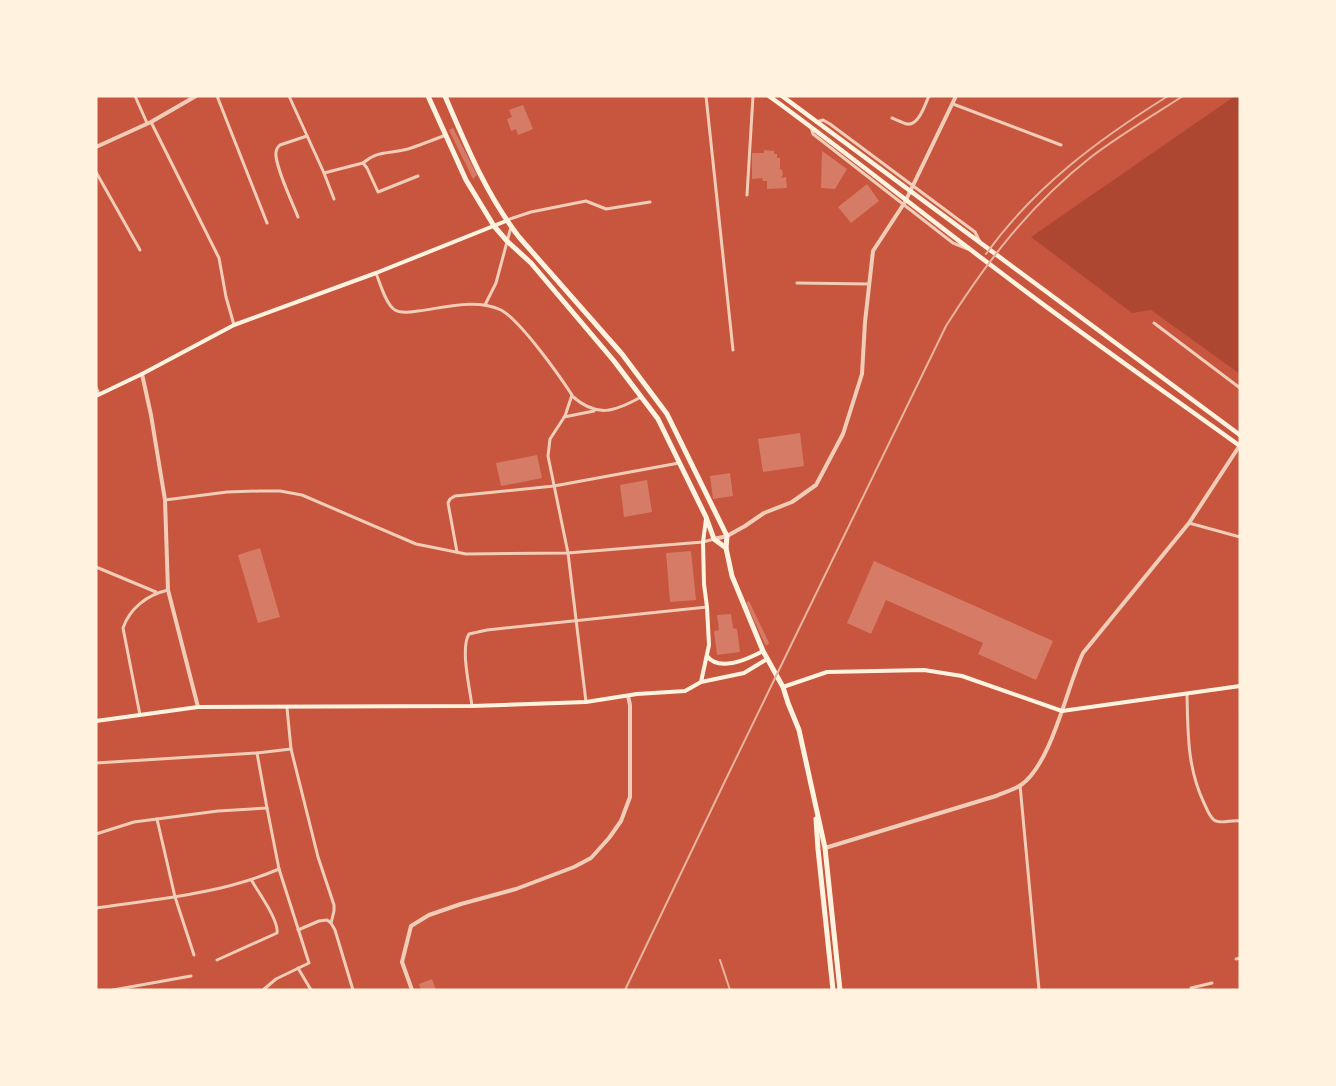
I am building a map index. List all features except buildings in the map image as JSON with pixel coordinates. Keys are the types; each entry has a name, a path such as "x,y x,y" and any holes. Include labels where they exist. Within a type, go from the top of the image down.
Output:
{"highway":[{"path":"428,96 466,180 494,226 531,264 614,361 658,419 706,517 714,539 726,548"},
{"path":"445,96 476,170 506,221 622,354 668,414 726,536 726,548 732,576 763,651 783,687 799,730 824,848 840,990"},
{"path":"816,804 818,849 833,990"}],"main road":[{"path":"769,96 829,140 1003,275 1107,352 1240,445"},
{"path":"782,96 1240,435"},
{"path":"97,395 142,374 234,325 376,273 506,221"},
{"path":"701,682 709,646 703,542 706,517"},
{"path":"707,656 715,664 750,658 763,651"},
{"path":"96,721 198,707 472,706 609,700 637,694 684,691 701,682 744,673 767,659"},
{"path":"783,687 827,672 924,670 962,676 1062,711 1240,686"}],"street":[{"path":"135,96 219,258 226,297 234,325"},
{"path":"96,147 149,123 196,96"},
{"path":"217,96 267,223"},
{"path":"289,96 334,199"},
{"path":"706,96 733,350"},
{"path":"747,195 753,96"},
{"path":"892,118 910,125 916,122 929,96"},
{"path":"165,500 227,492 280,491 302,495 416,544 466,554 568,553 703,542 726,536 746,526 764,512 792,502 816,485 843,434 862,374 872,251 909,194 953,104 954,97"},
{"path":"953,104 1061,145"},
{"path":"816,122 822,120 830,124 912,187 975,232 980,242"},
{"path":"810,126 813,134 953,243 971,250"},
{"path":"324,173 363,163 381,152 394,153 446,135"},
{"path":"298,217 276,153 277,148 280,146 307,136"},
{"path":"363,163 378,192 418,176"},
{"path":"96,172 140,250"},
{"path":"506,221 531,212 586,201 606,209 650,202"},
{"path":"485,305 496,284 511,227"},
{"path":"376,273 389,304 396,311 408,312 470,304 485,305 501,310 512,319 537,348 572,395 582,405 595,411"},
{"path":"797,283 869,284"},
{"path":"1154,324 1240,388"},
{"path":"142,374 165,500 168,590 198,707"},
{"path":"96,388 97,395"},
{"path":"572,395 564,418 550,439 548,456 568,553 586,702"},
{"path":"564,418 609,410 642,397"},
{"path":"824,848 996,796 1020,785 1036,770 1062,711 1074,671 1083,653 1189,523 1240,445"},
{"path":"458,552 448,503 455,496 554,486 680,462"},
{"path":"1189,523 1240,537"},
{"path":"96,567 157,593"},
{"path":"140,715 123,628 127,617 135,607 157,593 168,590"},
{"path":"472,706 465,651 468,634 486,630 707,607"},
{"path":"1187,694 1188,753 1197,788 1214,820 1220,822 1233,819 1240,821"},
{"path":"412,990 402,962 412,926 429,915 516,889 574,867 591,858 621,822 630,797 630,705 628,696"},
{"path":"287,708 291,749 318,857 333,898 334,911 331,923"},
{"path":"96,763 257,754 291,749"},
{"path":"257,754 279,869 309,963 276,978 263,990"},
{"path":"1020,785 1040,990"},
{"path":"96,834 134,822 218,811 267,808"},
{"path":"156,819 175,897 194,955"},
{"path":"96,908 175,897 252,881 279,869"},
{"path":"217,960 277,933 278,930 275,922 252,881"},
{"path":"298,930 319,921 327,920 331,923 335,930 353,990"},
{"path":"298,968 311,990"},
{"path":"113,990 192,976"},
{"path":"1191,990 1191,988 1212,983"},
{"path":"144,985 145,990"}],"shaded area":[{"path":"1235,96 1240,96 1240,374 1151,310 1132,313 1031,237"}],"railway":[{"path":"986,254 1025,207 1069,166 1117,129 1168,96"},
{"path":"625,990 946,326 977,279 1011,235 1048,195 1091,157 1183,96"},
{"path":"720,960 730,990"}]}
